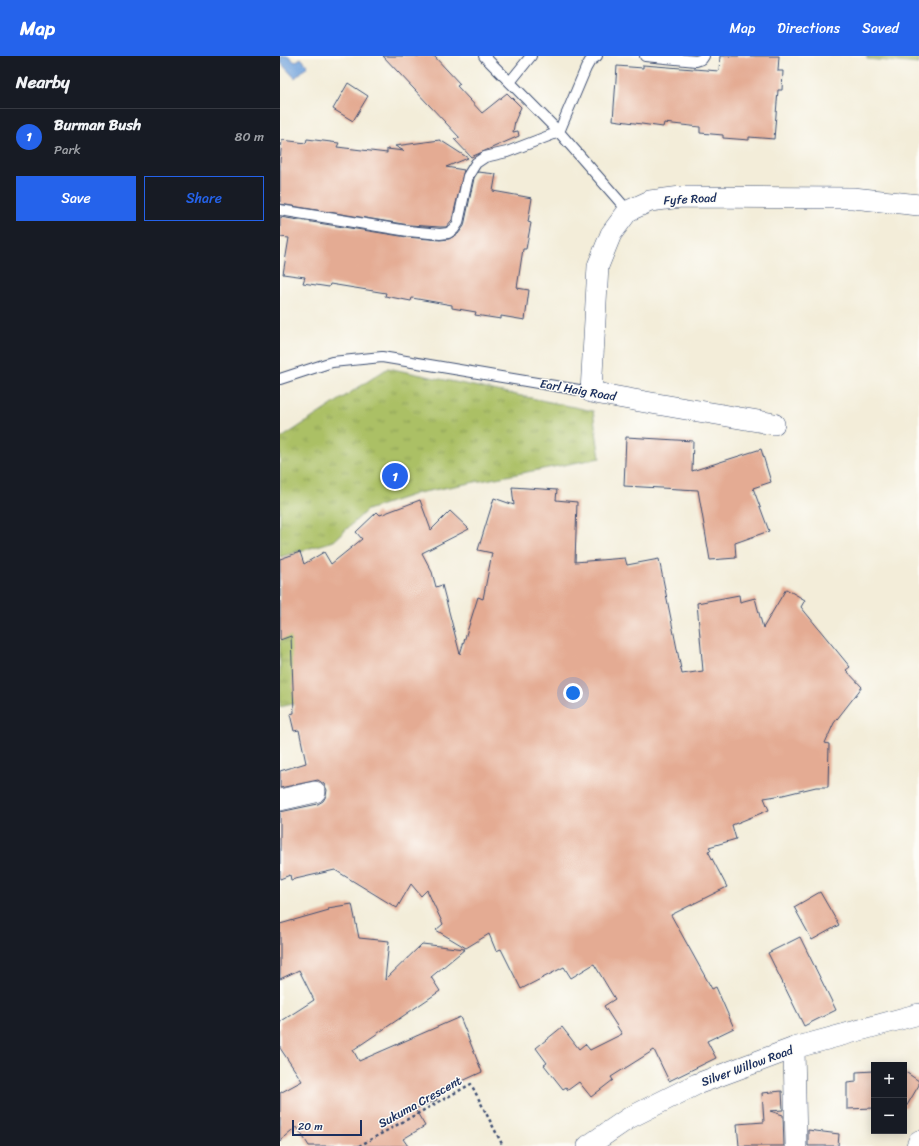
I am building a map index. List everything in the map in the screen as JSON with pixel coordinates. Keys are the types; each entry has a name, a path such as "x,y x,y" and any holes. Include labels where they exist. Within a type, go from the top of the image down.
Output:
{"street":[{"name":"Fyfe Road","path":"628,211 650,202 681,196 853,198 919,204"},
{"path":"591,392 598,266 611,234 628,211"},
{"name":"Earl Haig Road","path":"591,392 661,406 708,412 774,424"},
{"path":"280,800 315,792"},
{"name":"Silver Willow Road","path":"588,1146 629,1118 697,1084 794,1048 919,1014"},
{"path":"794,1048 796,1146"},
{"path":"917,1146 919,1142"}],"lane":[{"path":"484,56 558,132 628,211"},
{"path":"510,82 531,56"},
{"path":"280,210 408,231 440,234 448,233 454,229 458,223 468,176 476,163 485,158 507,152 558,132 586,68 590,61 597,56"},
{"path":"646,56 696,60 702,59 704,56"},
{"name":"Earl Haig Road","path":"280,379 332,362 363,357 382,357 591,392"}],"path":[{"name":"Sukuma Crescent","path":"359,1146 471,1084 503,1146"}],"green space":[{"path":"867,56 919,56 919,64 867,59"},
{"path":"388,368 593,411 600,458 418,493 367,510 334,541 280,557 280,439"},
{"path":"280,585 313,699 280,707"}],"water":[{"path":"281,56 289,56 295,62 301,58 308,66 295,78 280,62"}],"building":[{"path":"383,56 434,56 460,84 457,86 482,113 507,93 521,107 515,121 513,132 518,131 519,136 471,157 454,139 460,138"},
{"path":"720,56 779,56 778,71 783,71 782,90 778,90 774,139 749,137 749,140 723,138 723,135 700,133 700,127 664,123 663,127 613,120 617,66 643,68 643,65 719,71"},
{"path":"348,83 368,96 353,121 333,109"},
{"path":"307,139 339,143 337,147 387,153 387,149 404,151 395,146 440,140 468,158 446,167 464,170 452,220 446,227 409,225 280,204 280,160 282,140 306,143"},
{"path":"478,172 496,174 493,191 532,198 528,222 531,223 526,249 523,249 517,288 529,290 525,320 501,316 501,319 475,315 476,312 452,308 452,305 412,298 411,301 385,296 386,293 330,284 329,287 303,283 305,277 283,274 289,238 280,237 280,217 407,237 440,240 449,239 458,234 464,226 474,178"},
{"path":"626,437 693,441 692,471 761,449 771,482 753,488 769,531 735,543 736,558 710,560 698,490 624,486"},
{"path":"512,487 557,490 556,500 577,502 575,562 625,558 627,565 659,559 682,674 703,671 697,603 739,595 740,602 755,598 763,628 786,589 805,600 801,607 850,667 846,670 862,687 834,723 825,743 829,744 828,787 816,787 764,798 769,810 732,825 736,839 709,847 711,850 708,851 727,887 671,915 712,989 716,987 734,1028 707,1041 716,1058 669,1081 654,1050 611,1077 613,1080 591,1097 579,1082 568,1090 566,1087 563,1089 544,1065 547,1063 536,1048 562,1027 579,1049 585,1044 590,1050 622,1034 604,1006 615,999 594,964 571,978 564,967 521,989 501,949 496,951 489,934 466,948 436,930 443,924 427,890 421,896 411,884 397,908 335,870 291,880 290,875 280,879 280,812 318,804 323,801 327,790 324,784 318,780 280,788 280,771 306,763 299,730 294,731 290,714 294,713 291,636 280,640 280,559 300,552 304,564 324,552 331,564 362,539 356,532 377,512 380,515 420,500 431,530 450,511 469,529 422,553 432,572 436,587 442,585 460,654 478,597 483,599 492,553 478,550 494,498 514,505"},
{"path":"820,892 839,925 812,940 794,907"},
{"path":"352,904 359,938 389,941 385,980 422,944 465,949 431,977 440,991 353,1050 359,1061 460,1017 482,1072 434,1094 437,1100 415,1109 425,1126 403,1139 408,1146 309,1146 297,1127 280,1141 280,1093 302,1081 280,1048 280,1022 314,1000 299,970 280,979 280,924 329,910 328,908"},
{"path":"800,937 836,1010 804,1026 768,953"},
{"path":"871,1071 871,1108 847,1109 847,1083 856,1082 856,1072"},
{"path":"907,1073 919,1081 919,1085 907,1105"},
{"path":"782,1091 783,1110 770,1111 783,1115 784,1146 739,1146 737,1124 764,1122 762,1093"},
{"path":"808,1130 839,1134 838,1146 808,1146"}],"place":[{"name":"Burman Bush","path":"395,476"}]}
